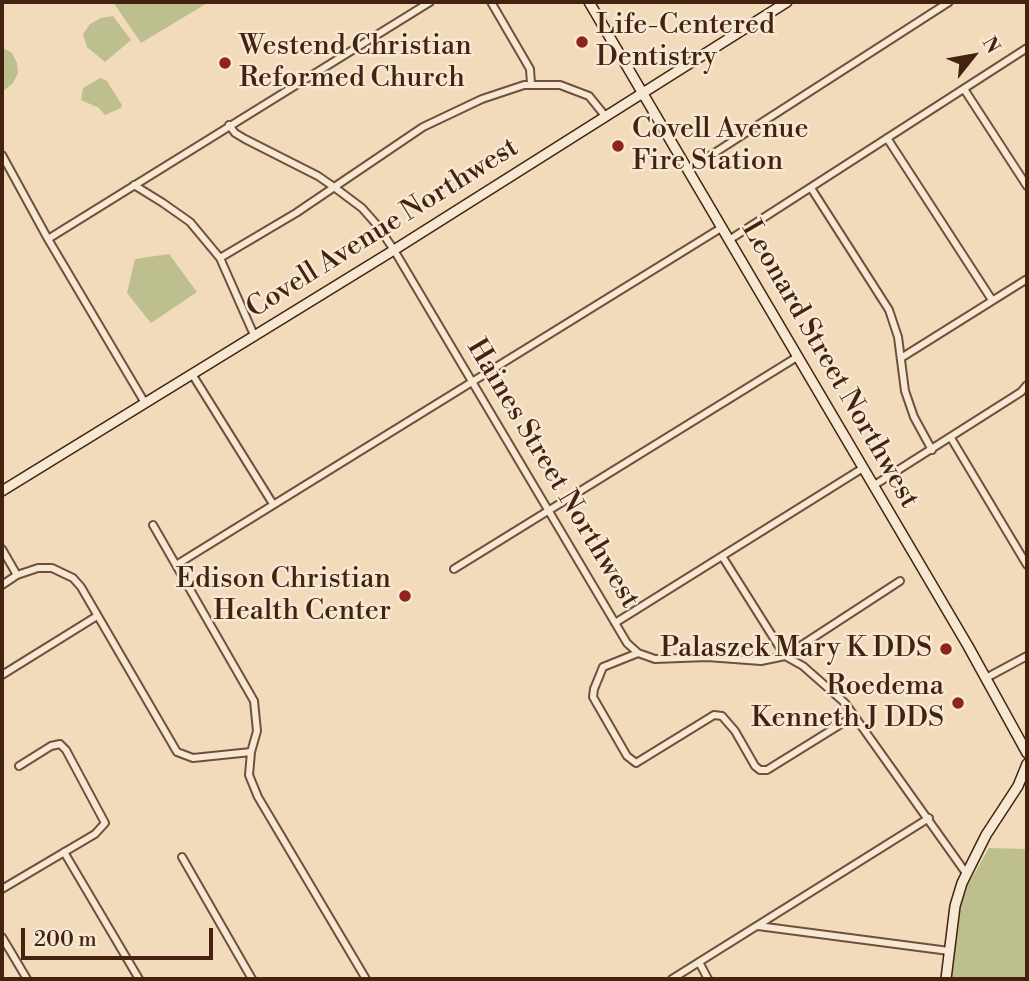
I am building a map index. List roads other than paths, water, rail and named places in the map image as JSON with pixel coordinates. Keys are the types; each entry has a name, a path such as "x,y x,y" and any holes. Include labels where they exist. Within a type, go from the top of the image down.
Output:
{"main road":[{"name":"Leonard Street Northwest","path":"589,2 986,678 1027,753"},
{"name":"Covell Avenue Northwest","path":"2,491 394,250 787,2"},
{"path":"946,979 955,906 966,873 986,835 1018,786 1027,764"}],"street":[{"path":"48,239 430,2"},
{"path":"491,2 530,69 531,84"},
{"path":"688,170 949,2"},
{"path":"729,240 1027,48"},
{"path":"220,258 296,213 423,127 482,99 531,84 560,85 582,92 597,103 606,117"},
{"path":"964,89 1027,186"},
{"name":"Haines Street Northwest","path":"229,125 245,139 318,176 362,208 394,250 627,643 638,653"},
{"path":"887,138 992,300"},
{"path":"2,155 48,239 145,403"},
{"path":"134,185 190,222 220,258 254,335"},
{"path":"811,188 889,310 898,337 905,391 914,417 932,450"},
{"path":"176,565 721,228"},
{"path":"901,358 1027,279"},
{"path":"454,569 797,356"},
{"path":"192,374 273,504"},
{"path":"873,486 1024,394 1027,385"},
{"path":"951,438 1027,565"},
{"path":"615,623 863,468"},
{"path":"153,525 254,701 257,731 251,752 249,775 258,797 366,979"},
{"path":"2,549 17,575"},
{"path":"722,556 785,656 803,666 845,703 966,873"},
{"path":"2,585 17,575 38,568 52,568 64,572 81,587 177,752 193,758 251,752"},
{"path":"854,716 767,771 755,766 735,731 722,716 715,715 636,763 627,756 593,697 603,667 638,653 655,659 707,657 761,661 785,656 900,581"},
{"path":"2,675 97,616"},
{"path":"986,678 1027,656"},
{"path":"2,889 102,830 106,823 66,750 60,744 51,746 19,766"},
{"path":"671,979 929,818"},
{"path":"64,852 139,979"},
{"path":"182,856 252,979"},
{"path":"758,926 949,951"},
{"path":"3,942 27,979"},
{"path":"699,962 708,979"}],"place":[{"name":"Life-Centered Dentistry","path":"582,42"},
{"name":"Westend Christian Reformed Church","path":"225,63"},
{"name":"Covell Avenue Fire Station","path":"618,146"},
{"name":"Edison Christian Health Center","path":"405,596"},
{"name":"Palaszek Mary K DDS","path":"946,649"},
{"name":"Roedema Kenneth J DDS","path":"958,703"}]}
